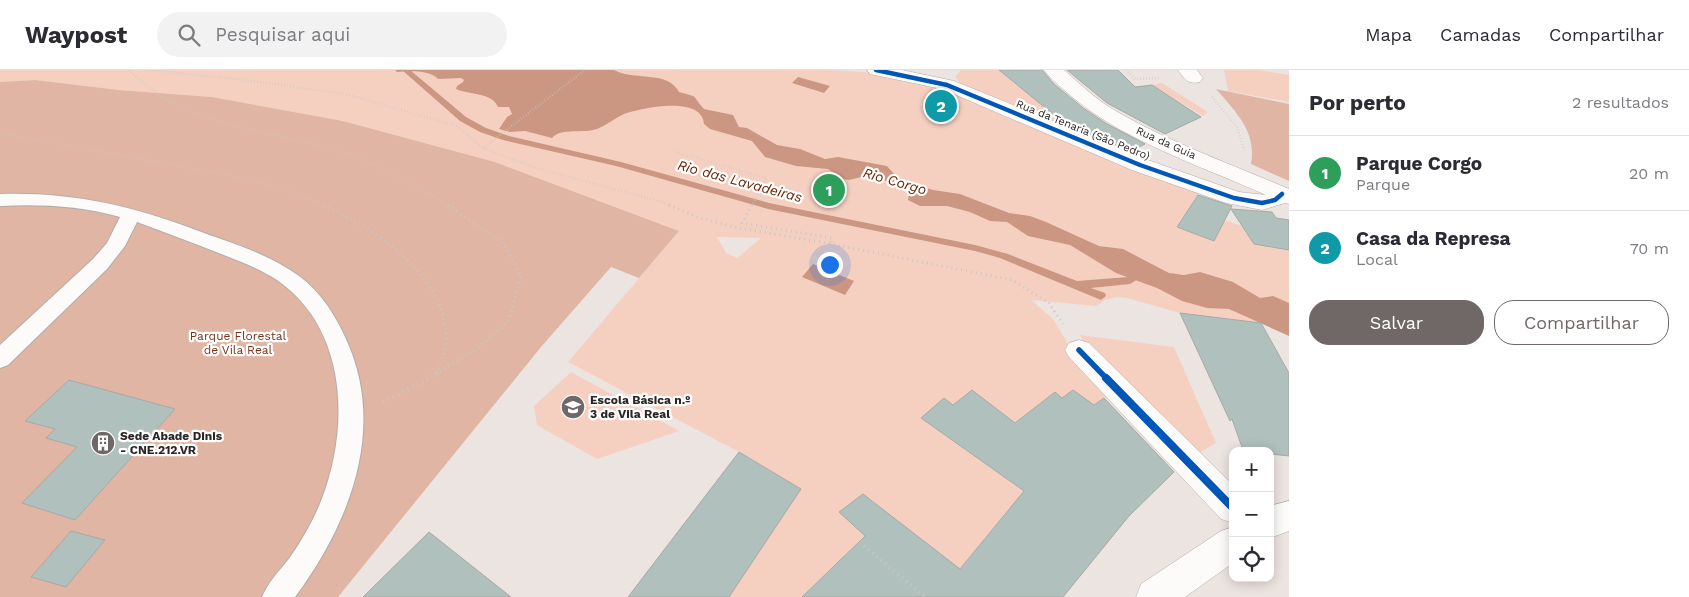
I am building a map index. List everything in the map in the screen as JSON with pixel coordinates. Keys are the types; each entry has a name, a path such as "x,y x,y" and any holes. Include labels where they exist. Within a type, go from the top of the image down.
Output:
{"street":[{"name":"Rua da Tenaria (São Pedro)","path":"876,70 931,80 958,89 1140,165 1234,198 1262,203 1286,196"},
{"name":"Rua da Guia","path":"1053,70 1083,97 1113,118 1286,196"},
{"path":"1079,350 1229,504"},
{"path":"1274,521 1289,516"},
{"path":"1154,597 1229,546"}],"lane":[{"path":"0,200 68,202 100,207 131,215 240,254 270,267 303,290 326,322 343,354 352,396 353,417 350,448 335,504 301,566 277,597"},
{"path":"0,359 100,264 115,246 131,215"}],"path":[{"path":"129,70 144,85 172,102 225,124 334,150 391,172 447,204 504,244 520,277 509,320 477,349 437,374 353,417"},
{"path":"147,70 236,79 345,94 457,126 483,148 536,168 659,201 700,218 740,228 832,244 1012,280 1049,303 1079,350"},
{"path":"483,148 585,70"},
{"path":"1225,169 1237,162 1244,150 1240,129 1226,111"},
{"path":"0,132 270,185 336,211 381,237 424,276 442,313 446,339 437,374"},
{"path":"676,152 767,178 742,224 832,238 832,244"},
{"path":"864,546 925,597"}],"shaded area":[{"path":"0,70 830,70 864,72 937,86 1199,192 1177,227 1213,241 1224,220 1242,226 1254,244 1289,250 1289,308 1257,320 1261,323 1180,313 1117,297 1105,300 1096,306 1031,300 1053,319 1074,354 1113,391 1094,405 1062,398 1055,392 1015,423 972,391 953,405 944,398 921,418 1042,504 1027,520 1010,507 960,569 863,494 839,512 864,536 802,597 729,597 801,489 739,452 568,362 679,231 495,162 343,121 212,97 119,90 35,80 0,82","holes":["717,237 761,238 737,258 726,253"]},
{"path":"961,70 1013,70 1001,72 1023,90 1046,100 1057,109 1046,114 1066,120 1061,122 1098,143 961,84 955,77"},
{"path":"1224,70 1259,70 1289,75 1289,102 1228,91"},
{"path":"1162,83 1208,112 1203,116 1152,85"},
{"path":"1080,335 1174,347 1216,443 1189,459 1083,342"},
{"path":"571,372 679,431 597,459 537,425 534,406"}],"green space":[{"name":"Parque Florestal de Vila Real","path":"35,80 119,90 212,97 343,121 495,162 679,231 639,278 611,267 541,347 338,597 0,597 0,82"},
{"path":"1216,89 1289,104 1289,181 1251,164 1251,142 1248,132 1237,114"}],"water":[{"name":"Rio Corgo","path":"395,70 614,70 631,75 659,78 674,85 679,92 694,97 704,109 733,115 739,127 747,128 777,145 800,149 825,159 838,157 887,166 895,175 905,181 933,190 960,194 1009,213 1030,216 1099,246 1123,249 1169,273 1184,275 1200,272 1233,282 1260,298 1273,296 1289,303 1289,336 1229,309 1207,308 1182,301 1157,288 1116,273 1070,245 1028,236 1007,222 990,221 970,212 947,206 920,206 908,200 909,194 896,185 879,178 866,176 849,180 843,179 828,169 796,166 765,157 752,141 710,129 704,124 701,115 693,109 670,106 644,109 624,114 597,129 561,133 552,138 525,131 510,132 499,129 507,117 512,114 509,107 498,107 495,102 486,96 456,89 464,80 461,78 438,79 430,74 413,71 397,72"},
{"path":"798,77 830,86 824,93 792,83"},
{"path":"813,264 854,281 845,295 802,277"}],"building":[{"path":"999,70 1042,70 1054,84 1083,108 1107,124 1145,144 1131,151 1065,124"},
{"path":"1067,70 1118,70 1135,87 1152,85 1201,117 1165,134 1107,103"},
{"path":"1198,195 1232,206 1214,241 1177,227"},
{"path":"1231,209 1272,212 1276,218 1289,220 1289,250 1254,244"},
{"path":"1180,313 1261,323 1289,373 1289,456 1274,454 1274,447 1242,447 1232,419 1230,421"},
{"name":"Sede Abade Dinis - CNE.212.VR","path":"69,380 175,409 75,520 22,503 77,447 46,438 55,429 25,421"},
{"path":"972,390 1015,423 1055,392 1062,398 1073,390 1094,405 1104,398 1174,472 1129,516 1063,597 802,597 865,536 839,512 863,494 960,569 1024,491 921,418 944,398 953,405"},
{"path":"739,452 801,489 729,597 628,597"},
{"path":"71,531 105,540 66,587 31,577"},
{"path":"429,532 511,597 363,597"}],"waterway":[{"name":"Rio das Lavadeiras","path":"406,70 463,119 483,130 506,138 618,164 768,206 975,248 1004,256 1076,285 1130,280 1141,274"},
{"path":"1080,287 1101,296"}],"cycle path":[{"path":"876,70 947,85 1140,165 1234,198 1262,203 1275,200 1282,194"},
{"path":"1079,350 1229,504"}],"place":[{"name":"Casa da Represa","path":"941,106"},
{"name":"Parque Corgo","path":"829,190"},
{"name":"Escola Básica n.º 3 de Vila Real","path":"573,407"},
{"name":"Sede Abade Dinis - CNE.212.VR","path":"103,443"}]}
